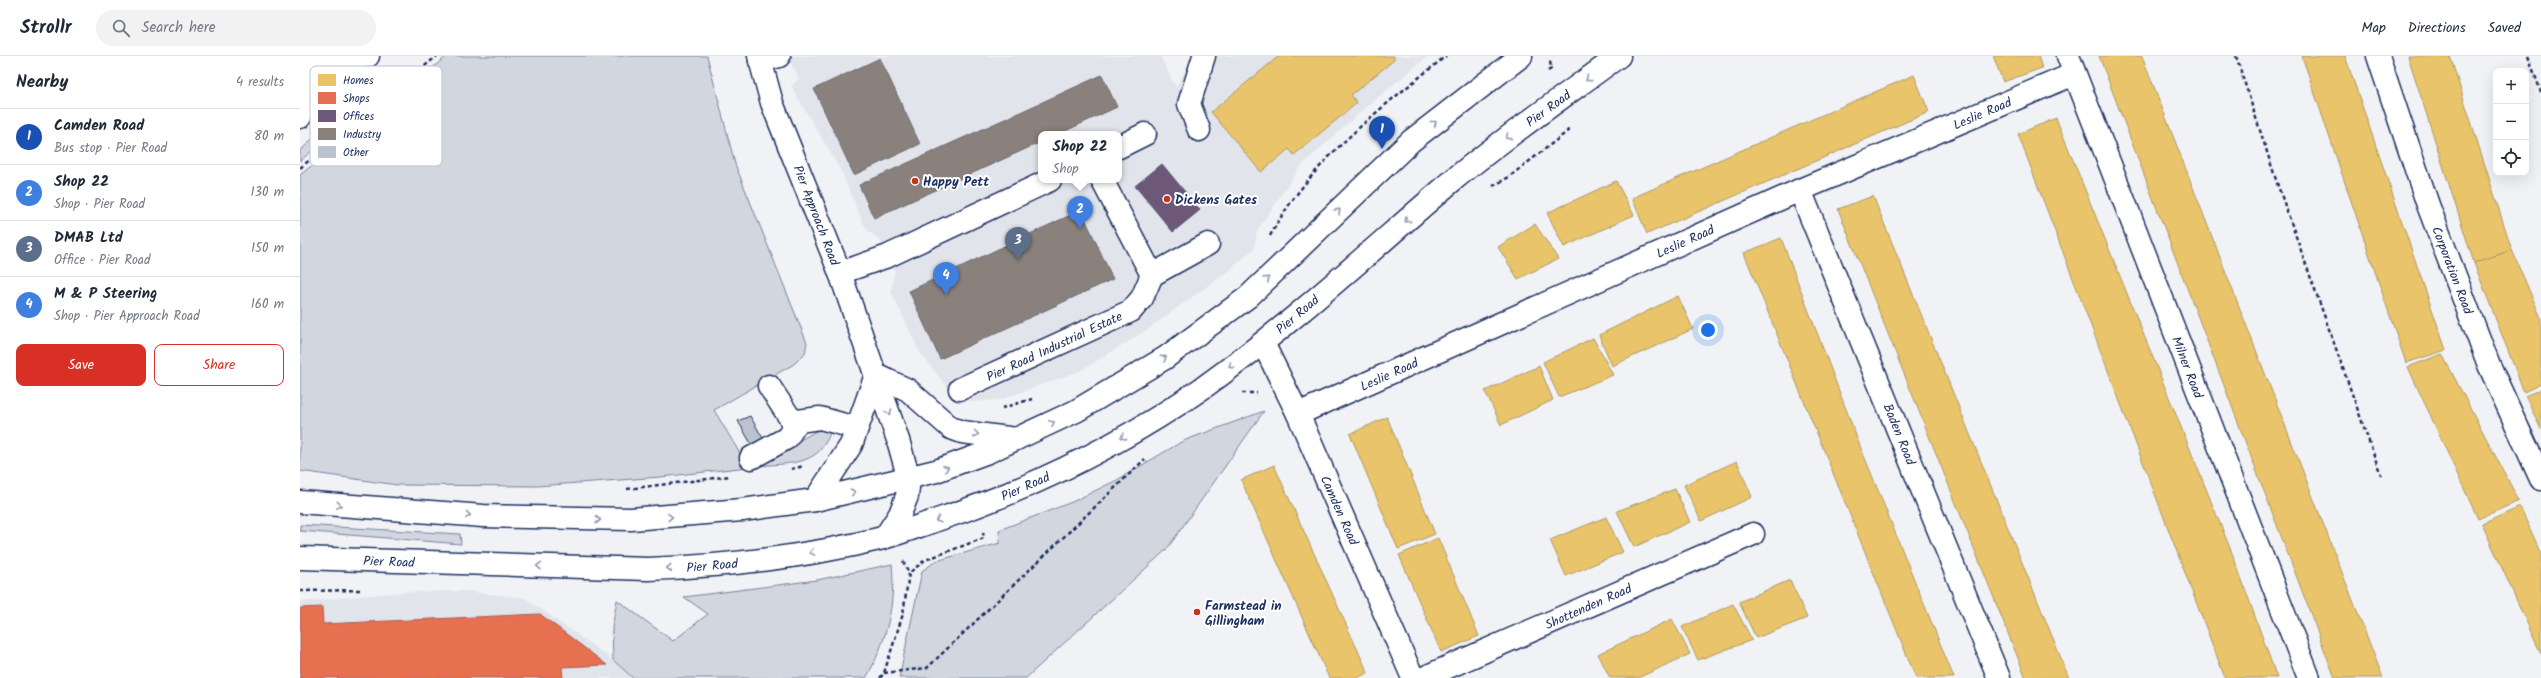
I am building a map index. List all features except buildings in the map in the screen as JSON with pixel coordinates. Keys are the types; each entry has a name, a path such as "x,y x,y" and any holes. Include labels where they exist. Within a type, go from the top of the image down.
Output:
{"street":[{"path":"300,117 306,105 301,64 334,63 368,56"},
{"path":"1199,130 1188,104 1204,56"},
{"path":"1484,82 1494,56"},
{"path":"300,502 482,516 601,520 677,517 815,500 909,479 936,471 1016,439 1076,411 1121,386 1165,358 1248,297 1406,146 1484,82 1521,56"},
{"name":"Pier Road","path":"300,558 648,569 773,559 885,537 990,502 1073,464 1164,412 1202,388 1262,343 1486,154 1619,56"},
{"name":"Corporation Road","path":"2378,56 2428,205 2489,365 2541,478"},
{"name":"Pier Approach Road","path":"766,58 772,103 840,273 898,440 909,479 907,496 900,514 885,537"},
{"name":"Leslie Road","path":"1298,414 1800,190 2071,65"},
{"name":"Milner Road","path":"2071,65 2309,678"},
{"path":"1122,146 1145,134"},
{"path":"840,273 888,256 1044,183"},
{"path":"1104,183 1152,275 1208,244"},
{"name":"Baden Road","path":"1800,190 1999,678"},
{"name":"Pier Road Industrial Estate","path":"960,389 1131,311 1142,298 1152,275"},
{"name":"Camden Road","path":"1262,343 1298,414 1413,678"},
{"path":"815,500 851,445 876,375 908,390 950,428 962,432 1016,439"},
{"path":"769,386 790,418 798,421 820,418 856,428"},
{"path":"751,458 787,438 798,421"},
{"name":"Shottenden Road","path":"1422,678 1752,534"}],"path":[{"path":"425,66 437,56"},
{"path":"1268,239 1299,189 1333,154 1380,109 1446,56"},
{"path":"2236,56 2278,186 2381,475"},
{"path":"2528,56 2541,92"},
{"path":"300,168 310,160"},
{"path":"884,673 927,668 1146,458"},
{"path":"788,470 806,465"},
{"path":"619,490 734,476"},
{"path":"880,678 884,673 903,614 909,573 925,560 984,538 983,530"},
{"path":"902,557 903,565 909,573"}],"shaded area":[{"path":"447,56 707,56 735,164 807,343 805,353 794,364 714,410 748,467 661,477 537,486 397,485 300,471 300,175 311,166 442,166 442,66 435,66"},
{"path":"787,56 1160,56 1176,88 1192,56 1428,56 1356,116 1299,168 1257,231 1254,249 1227,272 1145,331 1080,371 1002,399 977,402 965,400 950,391 919,351 891,291 895,271 880,240 869,232 863,223 841,171 791,86 799,79"},
{"path":"310,142 310,153 300,161 300,151"},
{"path":"1264,411 1167,549 1026,678 899,678 922,571 936,561 1000,543 999,530 1072,502 1117,480 1183,441"},
{"path":"828,429 829,435 827,440 820,450 813,456 797,462 760,466 759,464 816,431"},
{"path":"300,525 460,534 461,544 300,531"},
{"path":"892,564 893,579 891,608 888,623 879,651 866,678 633,678 613,660 612,628 617,600 673,641 708,614 684,597 817,580"},
{"path":"464,591 525,598 613,660 633,678 300,678 300,602 404,592"}],"place":[{"name":"Camden Road","path":"1382,149"},
{"name":"Happy Pett","path":"915,181"},
{"name":"Dickens Gates","path":"1167,199"},
{"name":"Shop 22","path":"1080,229"},
{"name":"DMAB Ltd","path":"1018,260"},
{"name":"M & P Steering","path":"946,295"},
{"name":"Farmstead in Gillingham","path":"1197,612"}]}
